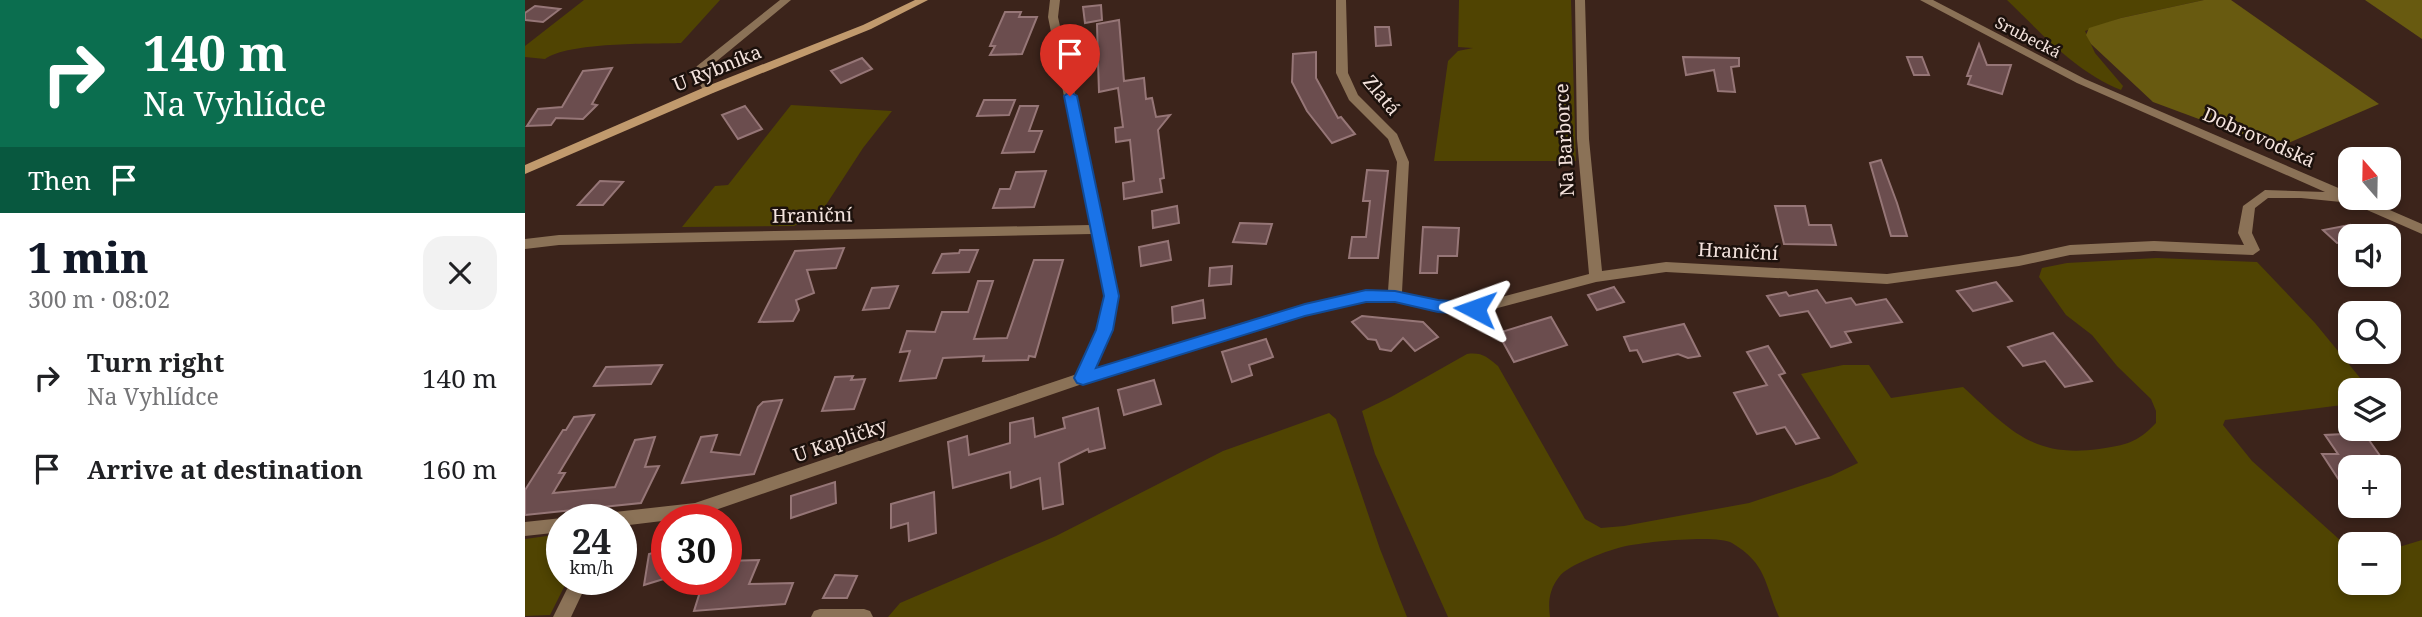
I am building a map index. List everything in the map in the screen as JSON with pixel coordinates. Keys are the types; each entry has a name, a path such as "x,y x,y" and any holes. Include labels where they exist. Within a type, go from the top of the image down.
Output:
{"street":[{"path":"709,90 699,73 701,68 786,0"},
{"name":"U Rybníka","path":"525,170 709,90 867,27 923,0"},
{"path":"1055,0 1053,17 1112,296 1105,330 1083,378"},
{"name":"Zlatá","path":"1341,0 1342,73 1353,97 1393,137 1403,162 1395,296"},
{"name":"Na Barborce","path":"1580,0 1587,213 1596,277"},
{"name":"Srubecká","path":"1925,0 2081,81"},
{"name":"Dobrovodská","path":"2081,81 2338,193"},
{"name":"Hraniční","path":"1083,378 1305,310 1366,296 1395,296 1438,306 1475,309 1596,277 1642,270 1695,267 1887,278 2019,261 2070,250 2154,246 2253,250 2245,233 2249,206 2265,194 2338,198"},
{"name":"Dobrovodská","path":"2378,210 2422,229"},
{"name":"Hraniční","path":"525,244 559,240 1099,229"},
{"name":"U Kapličky","path":"637,517 695,510 1083,378"},
{"path":"525,529 546,527"},
{"path":"562,617 573,595"},
{"path":"820,617 865,615 864,617"}],"shaded area":[{"path":"584,0 720,0 681,43 590,47 556,53 545,59 525,57 525,46"},
{"path":"1459,0 1571,0 1576,161 1434,161 1448,61 1458,51 1473,48 1458,47"},
{"path":"2007,0 2204,0 2121,18 2085,31 2095,53 2123,86 2121,90 2074,62"},
{"path":"2204,0 2231,0 2379,104 2277,148 2153,102 2091,44 2086,35 2089,28 2121,18"},
{"path":"2365,0 2422,0 2422,39"},
{"path":"791,105 892,111 863,148 822,211 794,226 682,227 715,186 728,185"},
{"path":"2157,258 2257,262 2338,351 2338,364 2349,364 2360,378 2338,378 2338,406 2225,420 2223,425 2252,461 2338,538 2338,595 2401,595 2401,546 2422,540 2422,617 1779,617 1763,575 1752,559 1724,540 1697,539 1626,546 1580,563 1564,572 1553,587 1550,617 1448,617 1375,454 1362,411 1467,354 1484,356 1498,366 1585,519 1601,528 1749,503 1831,476 1858,463 1801,374 1843,365 1869,365 1891,398 1963,387 1994,416 2023,437 2056,449 2099,449 2131,442 2156,423 2156,411 2151,399 2117,366 2092,335 2066,315 2039,277 2042,268 2067,263"},
{"path":"1329,413 1336,419 1380,549 1407,617 888,617 900,603 1056,536 1223,451"},
{"path":"546,536 546,595 560,595 550,615 525,616 525,539"}],"building":[{"path":"1101,5 1102,20 1085,23 1083,7"},
{"path":"535,6 560,9 543,22 525,20 525,13"},
{"path":"1005,12 1021,12 1019,17 1037,17 1022,54 990,55 995,46 990,46"},
{"path":"1119,20 1124,81 1144,78 1146,99 1152,98 1156,117 1170,115 1158,130 1164,178 1160,179 1162,192 1124,199 1123,183 1134,181 1130,140 1116,142 1115,128 1123,127 1118,88 1099,92 1098,62 1097,24"},
{"path":"1375,27 1389,27 1391,45 1376,46"},
{"path":"1979,44 1987,65 2011,65 2002,94 1968,84 1971,76 1967,76"},
{"path":"1316,52 1316,78 1338,118 1341,117 1355,134 1332,143 1307,111 1292,82 1293,54"},
{"path":"1683,57 1739,58 1739,66 1731,67 1735,92 1718,91 1714,70 1686,75"},
{"path":"1907,57 1922,57 1929,75 1914,75"},
{"path":"862,58 872,69 841,83 831,71"},
{"path":"612,68 592,104 597,105 583,119 556,118 551,125 527,126 538,109 562,107 583,71"},
{"path":"984,100 1015,100 1009,115 977,116"},
{"path":"745,106 762,129 738,139 722,115"},
{"path":"1020,106 1038,106 1029,131 1042,131 1034,152 1002,153"},
{"path":"1881,160 1907,236 1891,236 1870,163"},
{"path":"1367,170 1388,171 1378,258 1349,258 1352,237 1366,237 1370,201 1363,201"},
{"path":"1046,171 1034,207 993,208 1000,189 1010,189 1016,172"},
{"path":"600,181 623,182 603,205 578,205"},
{"path":"1177,206 1179,223 1153,228 1152,211"},
{"path":"1775,206 1805,206 1809,225 1831,225 1836,245 1784,244"},
{"path":"1240,223 1272,224 1266,244 1233,242"},
{"path":"1423,227 1459,228 1457,256 1438,256 1437,273 1420,273"},
{"path":"2338,227 2338,243 2337,243 2323,230"},
{"path":"1168,241 1171,260 1141,266 1139,247"},
{"path":"844,248 836,268 807,270 814,293 796,300 799,310 793,321 759,322 795,251"},
{"path":"960,250 978,250 969,272 933,273 942,254 959,253"},
{"path":"1034,260 1063,260 1035,357 1029,356 1028,360 983,361 984,356 943,358 936,378 900,381 910,351 900,352 907,331 935,332 942,312 968,312 978,281 993,281 974,339 1007,338"},
{"path":"1232,266 1231,284 1209,286 1210,268"},
{"path":"1996,282 2012,301 1973,311 1957,291"},
{"path":"898,286 889,308 863,310 872,288"},
{"path":"1614,287 1624,302 1597,310 1588,295"},
{"path":"1817,290 1826,303 1851,298 1856,305 1886,299 1902,322 1845,332 1851,342 1831,347 1808,311 1780,316 1767,296 1786,292 1789,296"},
{"path":"1203,300 1205,318 1173,323 1172,307"},
{"path":"1362,316 1423,322 1438,337 1415,351 1403,338 1391,351 1380,349 1376,340 1368,339 1352,322"},
{"path":"1551,317 1567,345 1514,362 1498,333"},
{"path":"1684,324 1700,356 1688,358 1678,354 1643,362 1637,350 1630,351 1624,337"},
{"path":"2053,333 2092,381 2065,387 2045,361 2023,366 2008,347"},
{"path":"1266,339 1273,357 1249,365 1252,375 1232,382 1222,352"},
{"path":"1768,346 1785,373 1779,375 1819,438 1796,444 1785,427 1757,434 1734,393 1767,385 1747,352"},
{"path":"662,365 651,384 594,386 606,367"},
{"path":"853,376 851,380 865,379 854,409 822,411 835,377"},
{"path":"1154,380 1161,404 1124,415 1118,390"},
{"path":"782,400 754,474 682,483 701,437 717,435 711,452 740,455 758,407 763,402"},
{"path":"1098,408 1105,448 1089,452 1088,449 1059,463 1063,504 1043,509 1040,478 1011,488 1010,472 953,488 948,442 967,436 969,455 1010,443 1010,423 1033,418 1035,437 1065,428 1063,418"},
{"path":"594,415 559,473 565,473 553,493 615,487 635,440 655,437 645,467 659,466 641,503 546,504 546,513 525,515 525,490 574,417"},
{"path":"2338,434 2338,441 2370,441 2379,455 2338,455 2338,479 2322,454 2338,454 2325,435"},
{"path":"835,482 836,503 791,518 791,496"},
{"path":"934,492 936,533 909,541 908,523 891,528 891,504"},
{"path":"649,554 651,583 644,585"},
{"path":"759,560 749,584 793,583 785,604 694,611 699,595 742,595 742,561"},
{"path":"835,575 857,576 847,598 823,598"}],"route":[{"path":"1070,96 1112,296 1105,330 1083,378 1305,310 1366,296 1395,296 1438,306 1475,309"}]}
